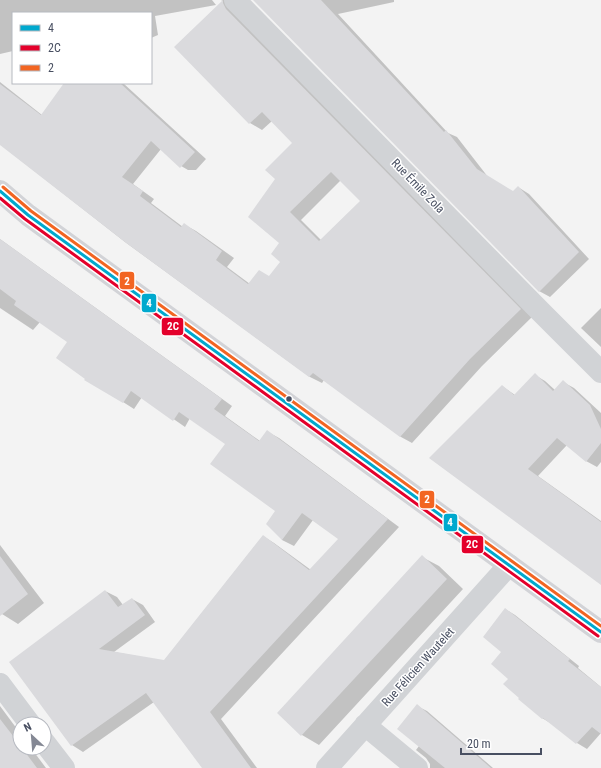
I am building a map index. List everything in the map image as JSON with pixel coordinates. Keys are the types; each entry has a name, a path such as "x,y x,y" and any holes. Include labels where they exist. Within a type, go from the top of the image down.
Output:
{"main road":[{"path":"0,191 28,215 601,632"},
{"path":"0,198 28,215"}],"street":[{"name":"Rue Émile Zola","path":"235,0 601,372"},
{"name":"Rue Félicien Wautelet","path":"327,768 509,565"},
{"path":"0,684 24,716"},
{"path":"365,725 417,768"},
{"path":"52,752 64,768"}],"building":[{"path":"223,0 226,9 521,309 470,359 400,437 313,373 309,377 125,242 0,145 0,84 41,115 63,84 121,84 195,152 180,168 151,141 122,177 143,191 140,196 181,227 184,223 222,251 216,260 248,284 259,270 269,276 280,262 271,254 279,243 248,217 275,179 265,170 292,143 262,112 249,124 174,47","holes":["331,172 360,201 319,241 290,212"]},
{"path":"253,0 321,0 444,132 446,130 477,169 513,191 518,186 579,252 539,292"},
{"path":"0,239 222,399 214,409 259,441 267,430 388,519 210,712 251,768 202,768 146,693 71,746 52,720 52,716 49,716 9,662 105,590 118,607 132,598 145,615 99,649 164,660 263,535 309,570 338,539 302,513 282,540 266,524 275,511 210,464 225,444 179,412 173,421 131,391 123,403 84,380 85,379 56,358 67,342 14,305 16,301 0,289"},
{"path":"535,373 553,391 563,380 590,405 601,429 601,443 586,462 557,438 528,469 601,522 601,585 429,458 502,385 514,395"},
{"path":"422,555 447,579 301,736 277,713"},
{"path":"0,556 28,594 0,616"},
{"path":"505,608 570,659 568,661 601,687 601,734 592,727 576,744 543,718 542,719 503,684 508,679 491,664 501,652 483,637"},
{"path":"417,704 491,768 445,768 397,729"},
{"path":"0,719 12,735 12,756 28,756 37,768 0,768"}],"transit line":[{"name":"2","path":"3,187 31,211 601,626"},
{"name":"4","path":"0,191 28,215 601,632"},
{"name":"2C","path":"0,198 25,219 598,636"}]}
